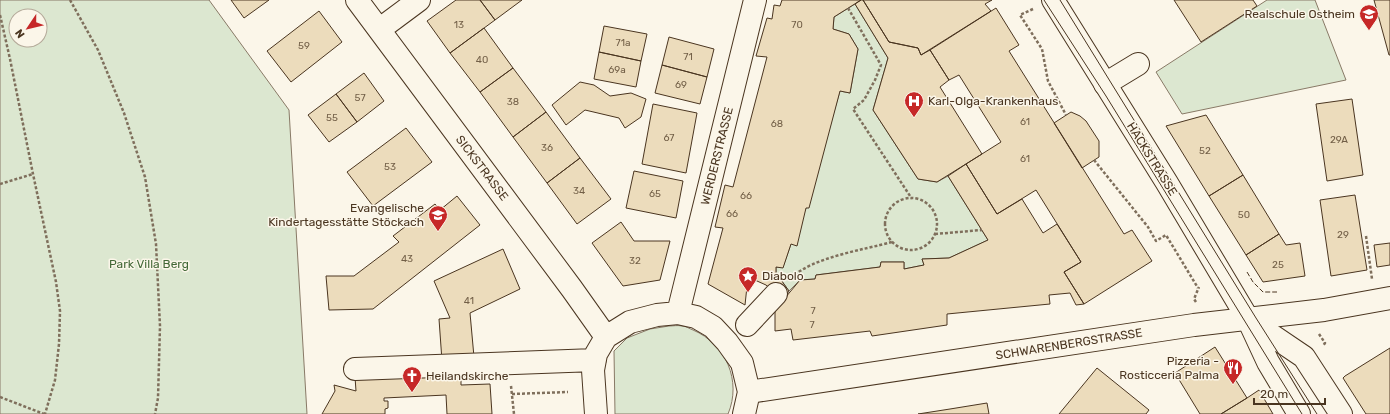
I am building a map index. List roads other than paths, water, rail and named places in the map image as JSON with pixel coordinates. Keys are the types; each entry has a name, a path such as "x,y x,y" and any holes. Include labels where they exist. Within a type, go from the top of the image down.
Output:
{"street":[{"name":"SICKSTRASSE","path":"357,0 568,283 606,337"},
{"path":"380,29 419,0"},
{"name":"WERDERSTRASSE","path":"678,313 755,0"},
{"name":"HACKSTRASSE","path":"1046,3 1105,84 1167,183 1248,319 1268,362 1299,414"},
{"path":"1105,84 1138,64"},
{"path":"747,326 782,287"},
{"name":"SCHWARENBERGSTRASSE","path":"749,392 1186,326 1324,310 1382,300"},
{"path":"596,414 593,370 596,354 606,337 630,322 657,315 678,313 696,317 713,327 727,342 742,363 749,392 744,414"},
{"name":"HACKSTRASSE","path":"1248,319 1304,357 1341,414"},
{"path":"355,369 595,360"}],"tram line":[{"path":"1044,0 1106,96 1302,414"},
{"path":"1060,0 1317,414"}],"place":[{"name":"Realschule Ostheim","path":"1369,31"},
{"name":"Karl-Olga-Krankenhaus","path":"914,118"},
{"name":"Evangelische Kindertagesstätte Stöckach","path":"438,232"},
{"name":"Diabolo","path":"748,293"},
{"name":"Pizzeria - Rosticceria Palma","path":"1233,385"},
{"name":"Heilandskirche","path":"412,393"}],"park label":[{"name":"Park Villa Berg","path":"149,264"}]}
